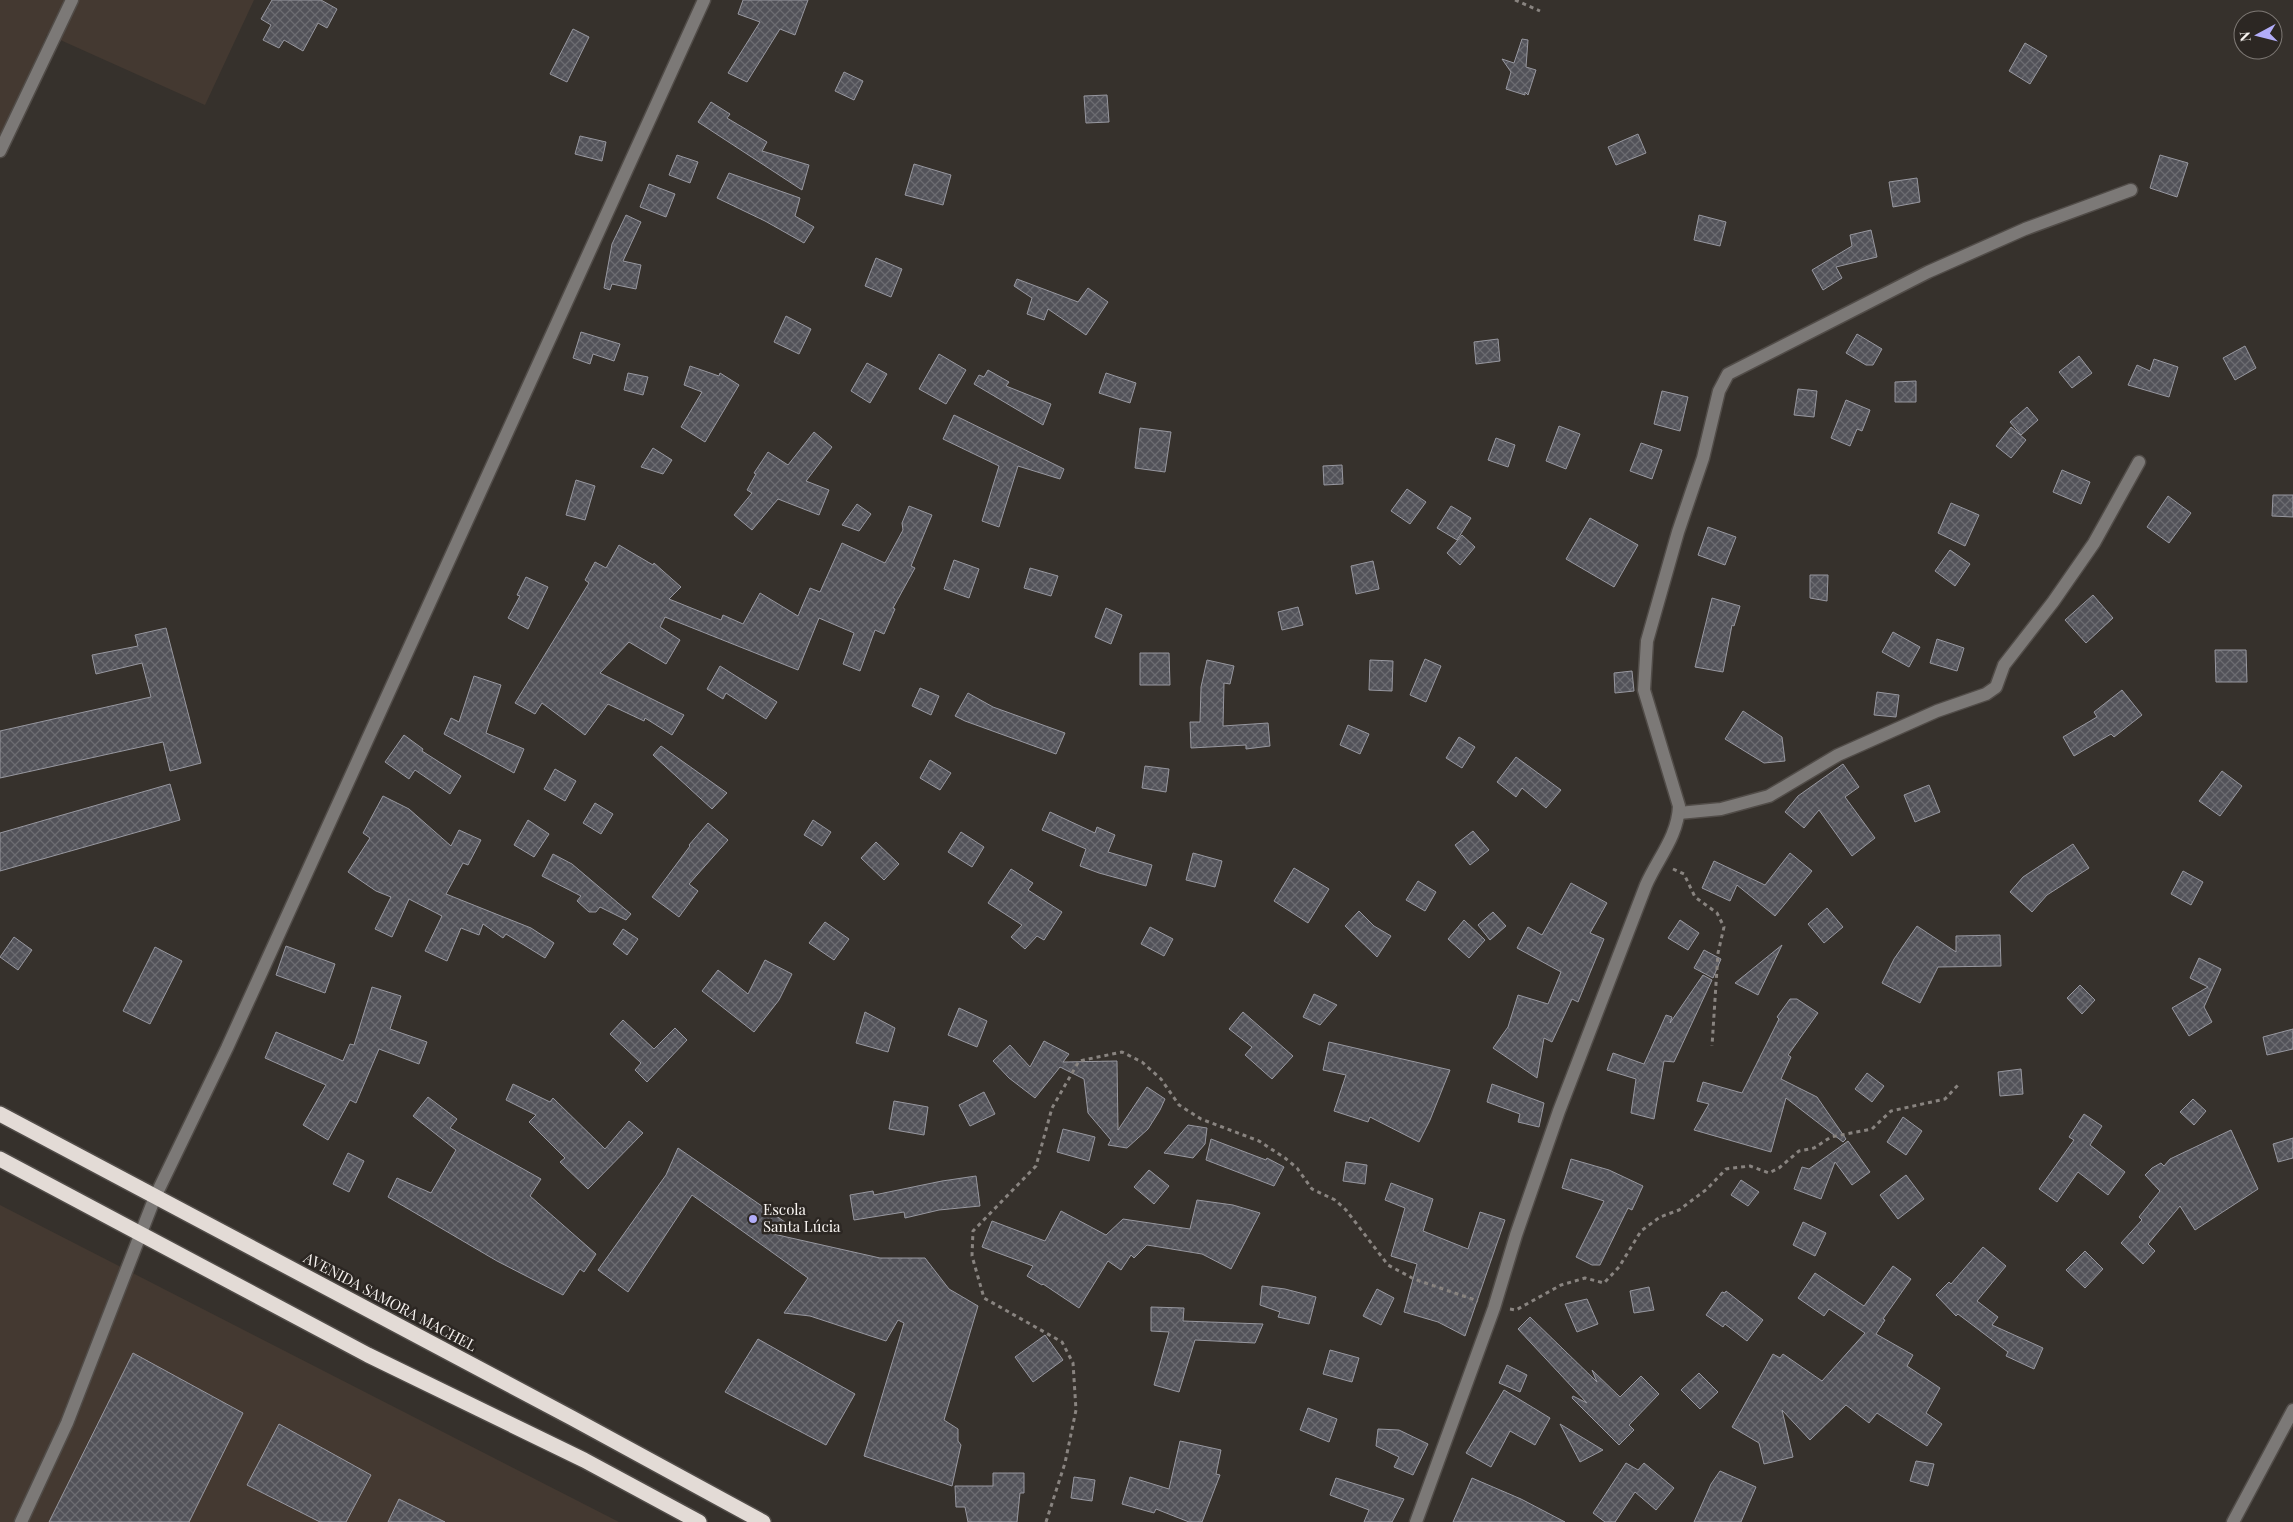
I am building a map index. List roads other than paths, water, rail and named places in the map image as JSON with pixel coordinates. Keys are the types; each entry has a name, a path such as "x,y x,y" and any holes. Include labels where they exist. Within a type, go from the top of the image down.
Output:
{"highway":[{"name":"AVENIDA SAMORA MACHEL","path":"0,1114 572,1418 763,1522"},
{"path":"0,1159 368,1355 584,1460 699,1522"}],"street":[{"path":"0,151 72,0"},
{"path":"21,1522 67,1424 155,1198 227,1048 704,0"},
{"path":"1416,1522 1494,1308 1516,1235 1559,1111 1657,860 1675,831 1679,806 1644,690 1648,641 1678,532 1703,458 1719,391 1728,374 1928,272 2025,229 2131,190"},
{"path":"1679,813 1721,809 1769,796 1838,755 1937,711 1986,694 1996,687 2004,665 2053,602 2094,543 2139,462"},
{"path":"2233,1522 2293,1410"}],"place":[{"name":"Escola Santa Lúcia","path":"753,1219"}]}
